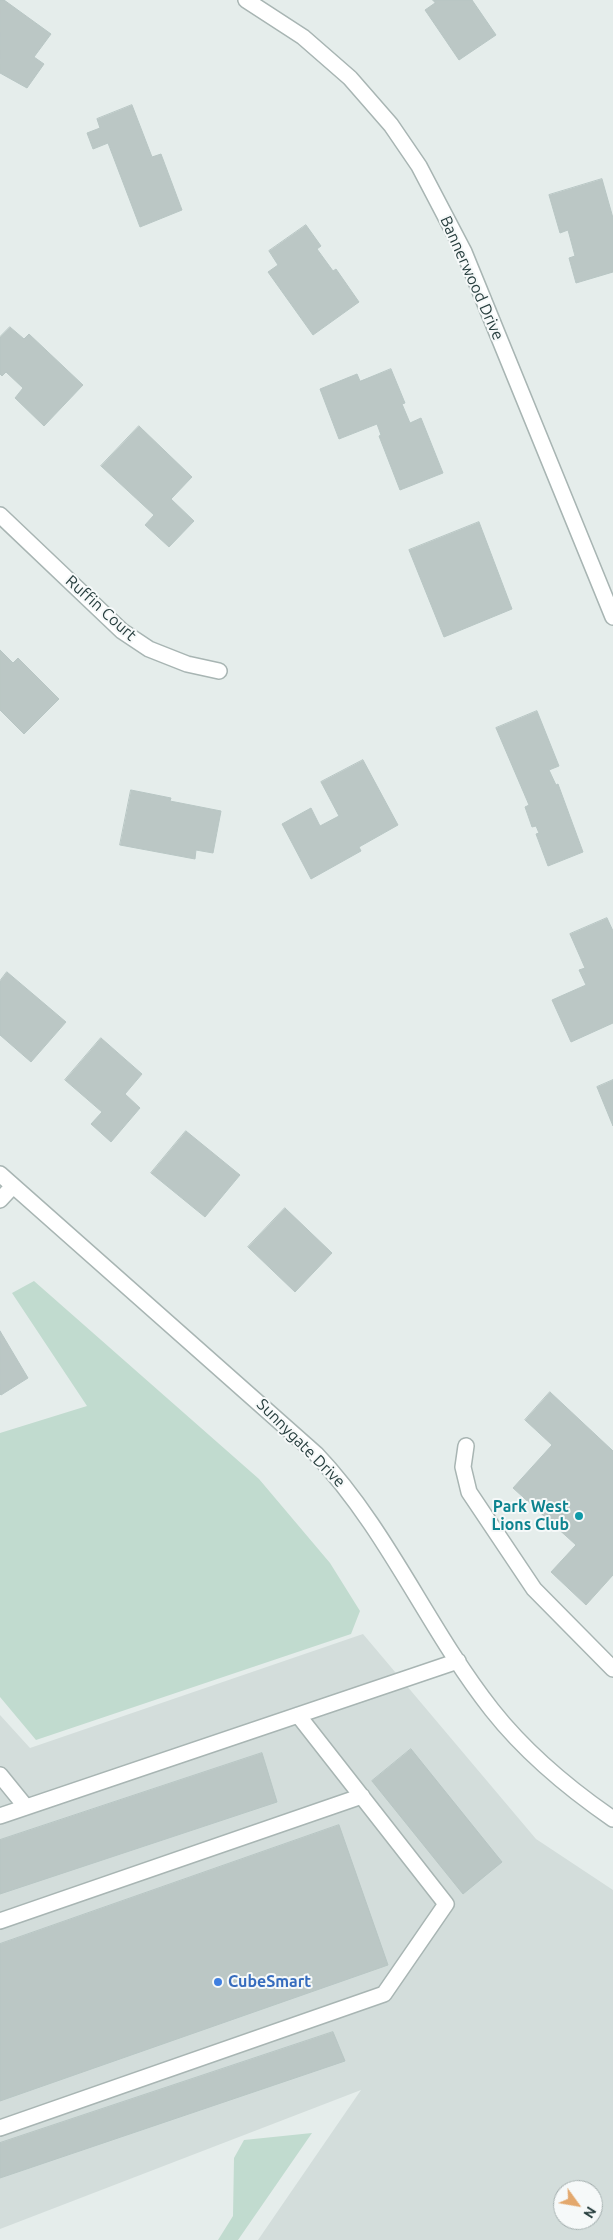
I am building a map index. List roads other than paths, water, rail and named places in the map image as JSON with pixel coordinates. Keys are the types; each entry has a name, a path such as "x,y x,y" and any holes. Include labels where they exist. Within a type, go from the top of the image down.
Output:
{"street":[{"name":"Bannerwood Drive","path":"246,0 303,37 350,78 391,125 419,166 464,252 613,617"},
{"name":"Ruffin Court","path":"0,515 122,631 149,649 187,664 219,671"},
{"name":"Sunnygate Drive","path":"0,1174 282,1421 338,1477 359,1504 458,1661 492,1710 537,1759 576,1793 613,1819"},
{"path":"0,1200 13,1186"},
{"path":"466,1446 463,1467 469,1492 534,1588 613,1669"},
{"path":"0,1816 458,1661"},
{"path":"0,2128 384,1994 446,1904 298,1715"},
{"path":"0,1775 26,1807"},
{"path":"0,1921 362,1796"}],"place":[{"name":"Park West Lions Club","path":"579,1516"},
{"name":"CubeSmart","path":"218,1982"}]}
